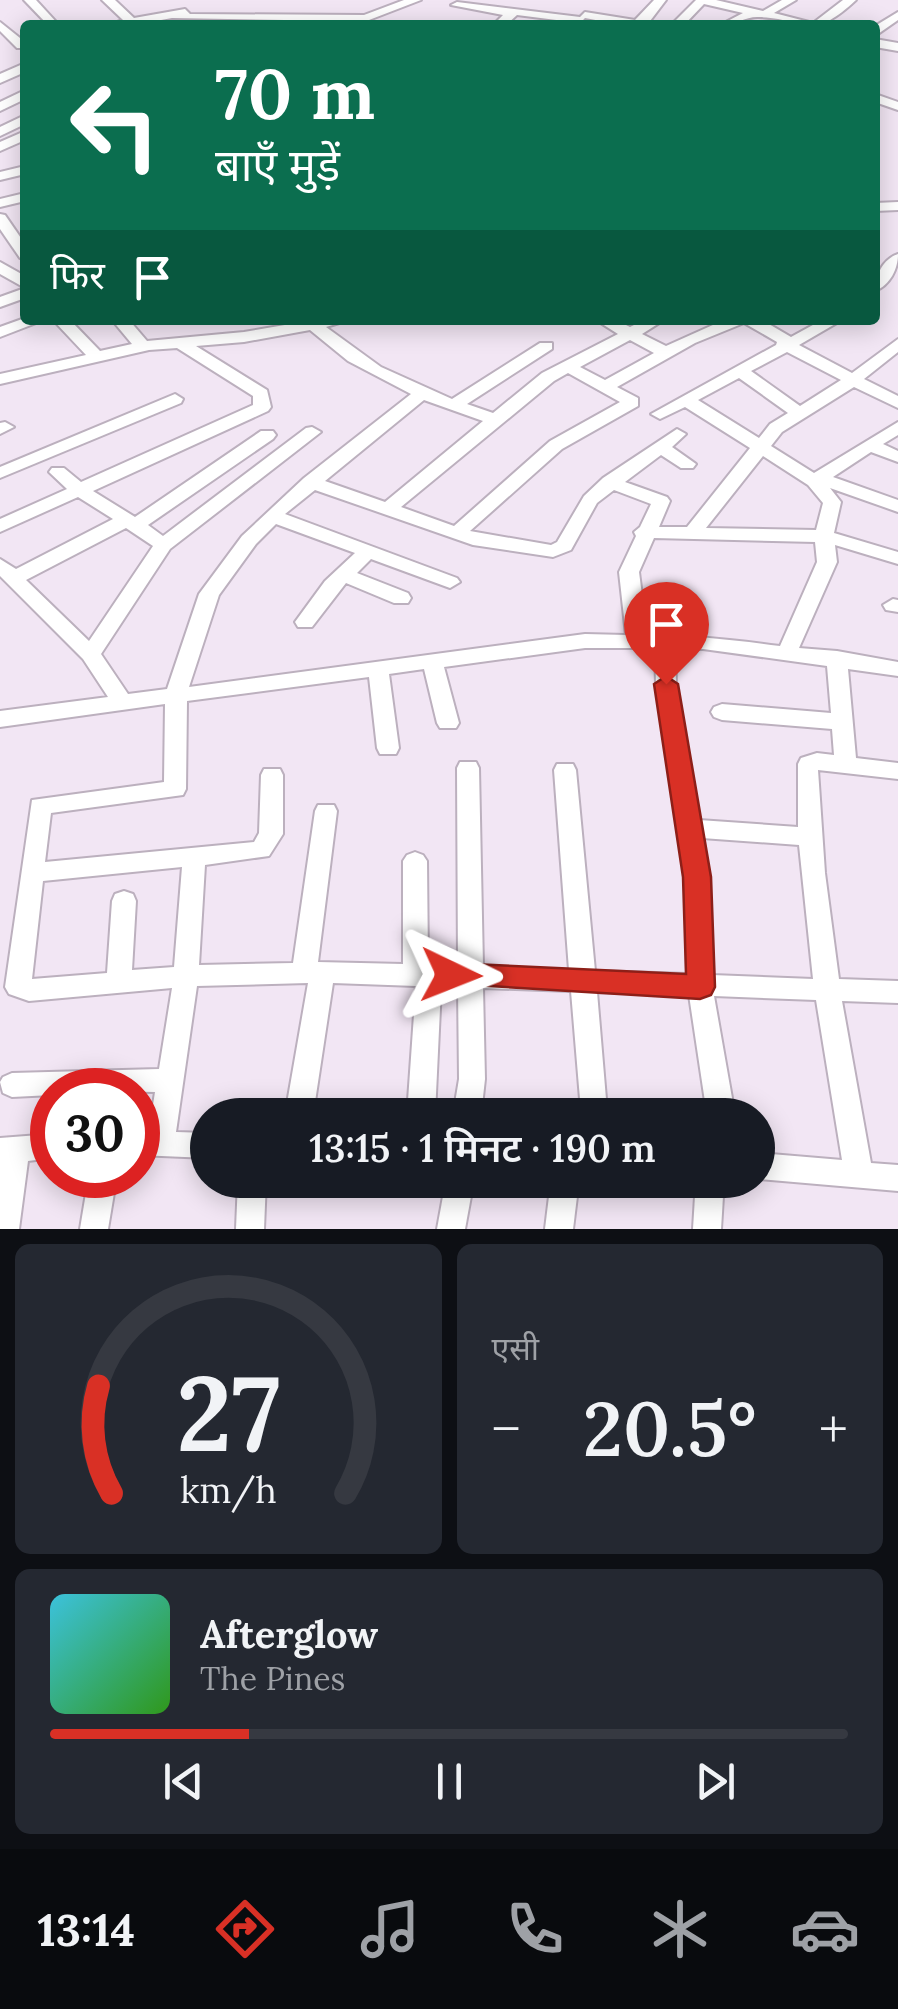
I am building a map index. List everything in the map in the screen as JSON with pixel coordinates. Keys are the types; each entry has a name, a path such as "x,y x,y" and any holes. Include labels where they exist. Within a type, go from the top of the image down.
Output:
{"street":[{"path":"30,0 50,20"},
{"path":"108,0 130,20"},
{"path":"161,0 182,14 228,20"},
{"path":"359,20 415,0"},
{"path":"580,20 602,0"},
{"path":"643,20 660,0"},
{"path":"740,20 790,0"},
{"path":"813,20 850,0"},
{"path":"683,20 708,1 791,20"},
{"path":"457,5 498,20"},
{"path":"144,20 182,14 306,10"},
{"path":"270,20 318,15 364,18"},
{"path":"0,25 20,42"},
{"path":"4,224 20,248"},
{"path":"880,279 898,258"},
{"path":"66,325 96,356"},
{"path":"124,325 143,346"},
{"path":"0,378 143,346 244,337 314,325 342,351 421,394 493,419"},
{"path":"613,325 667,353"},
{"path":"386,510 493,419 566,366 646,325"},
{"path":"607,386 727,325"},
{"path":"758,325 898,403"},
{"path":"660,414 743,373 786,343 824,325"},
{"path":"0,526 262,407 261,394 179,342"},
{"path":"694,532 776,428 802,415 898,344"},
{"path":"454,406 546,346"},
{"path":"456,534 556,445 632,402 566,366"},
{"path":"743,373 802,415"},
{"path":"421,394 273,516 208,594 176,693 175,789 43,803 18,987 28,990 186,976 313,972 898,992"},
{"path":"0,474 174,399"},
{"path":"686,400 758,450 816,479 898,506"},
{"path":"816,479 898,426"},
{"path":"90,654 164,545 312,432"},
{"path":"310,482 456,534 513,547 558,550 583,508 609,482 677,434"},
{"path":"121,700 90,654 8,577 130,523 267,435"},
{"path":"870,445 898,457"},
{"path":"660,446 687,464"},
{"path":"58,472 77,490 164,545"},
{"path":"788,652 827,562 824,536 832,502 816,479"},
{"path":"609,482 660,500 629,572 638,639"},
{"path":"273,516 366,554 450,582"},
{"path":"643,532 824,536 898,558"},
{"path":"305,622 343,574 366,554"},
{"path":"343,574 401,598"},
{"path":"0,719 504,649 638,639 788,652 898,669"},
{"path":"665,639 666,684 697,877 700,987 718,1098"},
{"path":"836,658 846,764"},
{"path":"432,660 448,723"},
{"path":"378,668 388,748"},
{"path":"722,712 842,722"},
{"path":"859,1176 825,990 808,837 808,764 898,770"},
{"path":"468,768 470,1098"},
{"path":"565,770 593,1098"},
{"path":"31,873 267,846 272,776"},
{"path":"301,1098 326,811"},
{"path":"688,828 808,837"},
{"path":"160,1112 170,1080 186,976 194,857"},
{"path":"416,861 422,975 421,1098"},
{"path":"119,983 124,902"},
{"path":"12,1085 170,1080"},
{"path":"160,1144 190,1145"},
{"path":"4,1229 8,1151"},
{"path":"775,1168 898,1178"},
{"path":"94,1229 99,1198"},
{"path":"250,1229 251,1198"},
{"path":"451,1229 457,1198"},
{"path":"558,1229 562,1198"},
{"path":"707,1229 709,1198"}],"route":[{"path":"451,975 700,987 697,877 666,684"}]}
